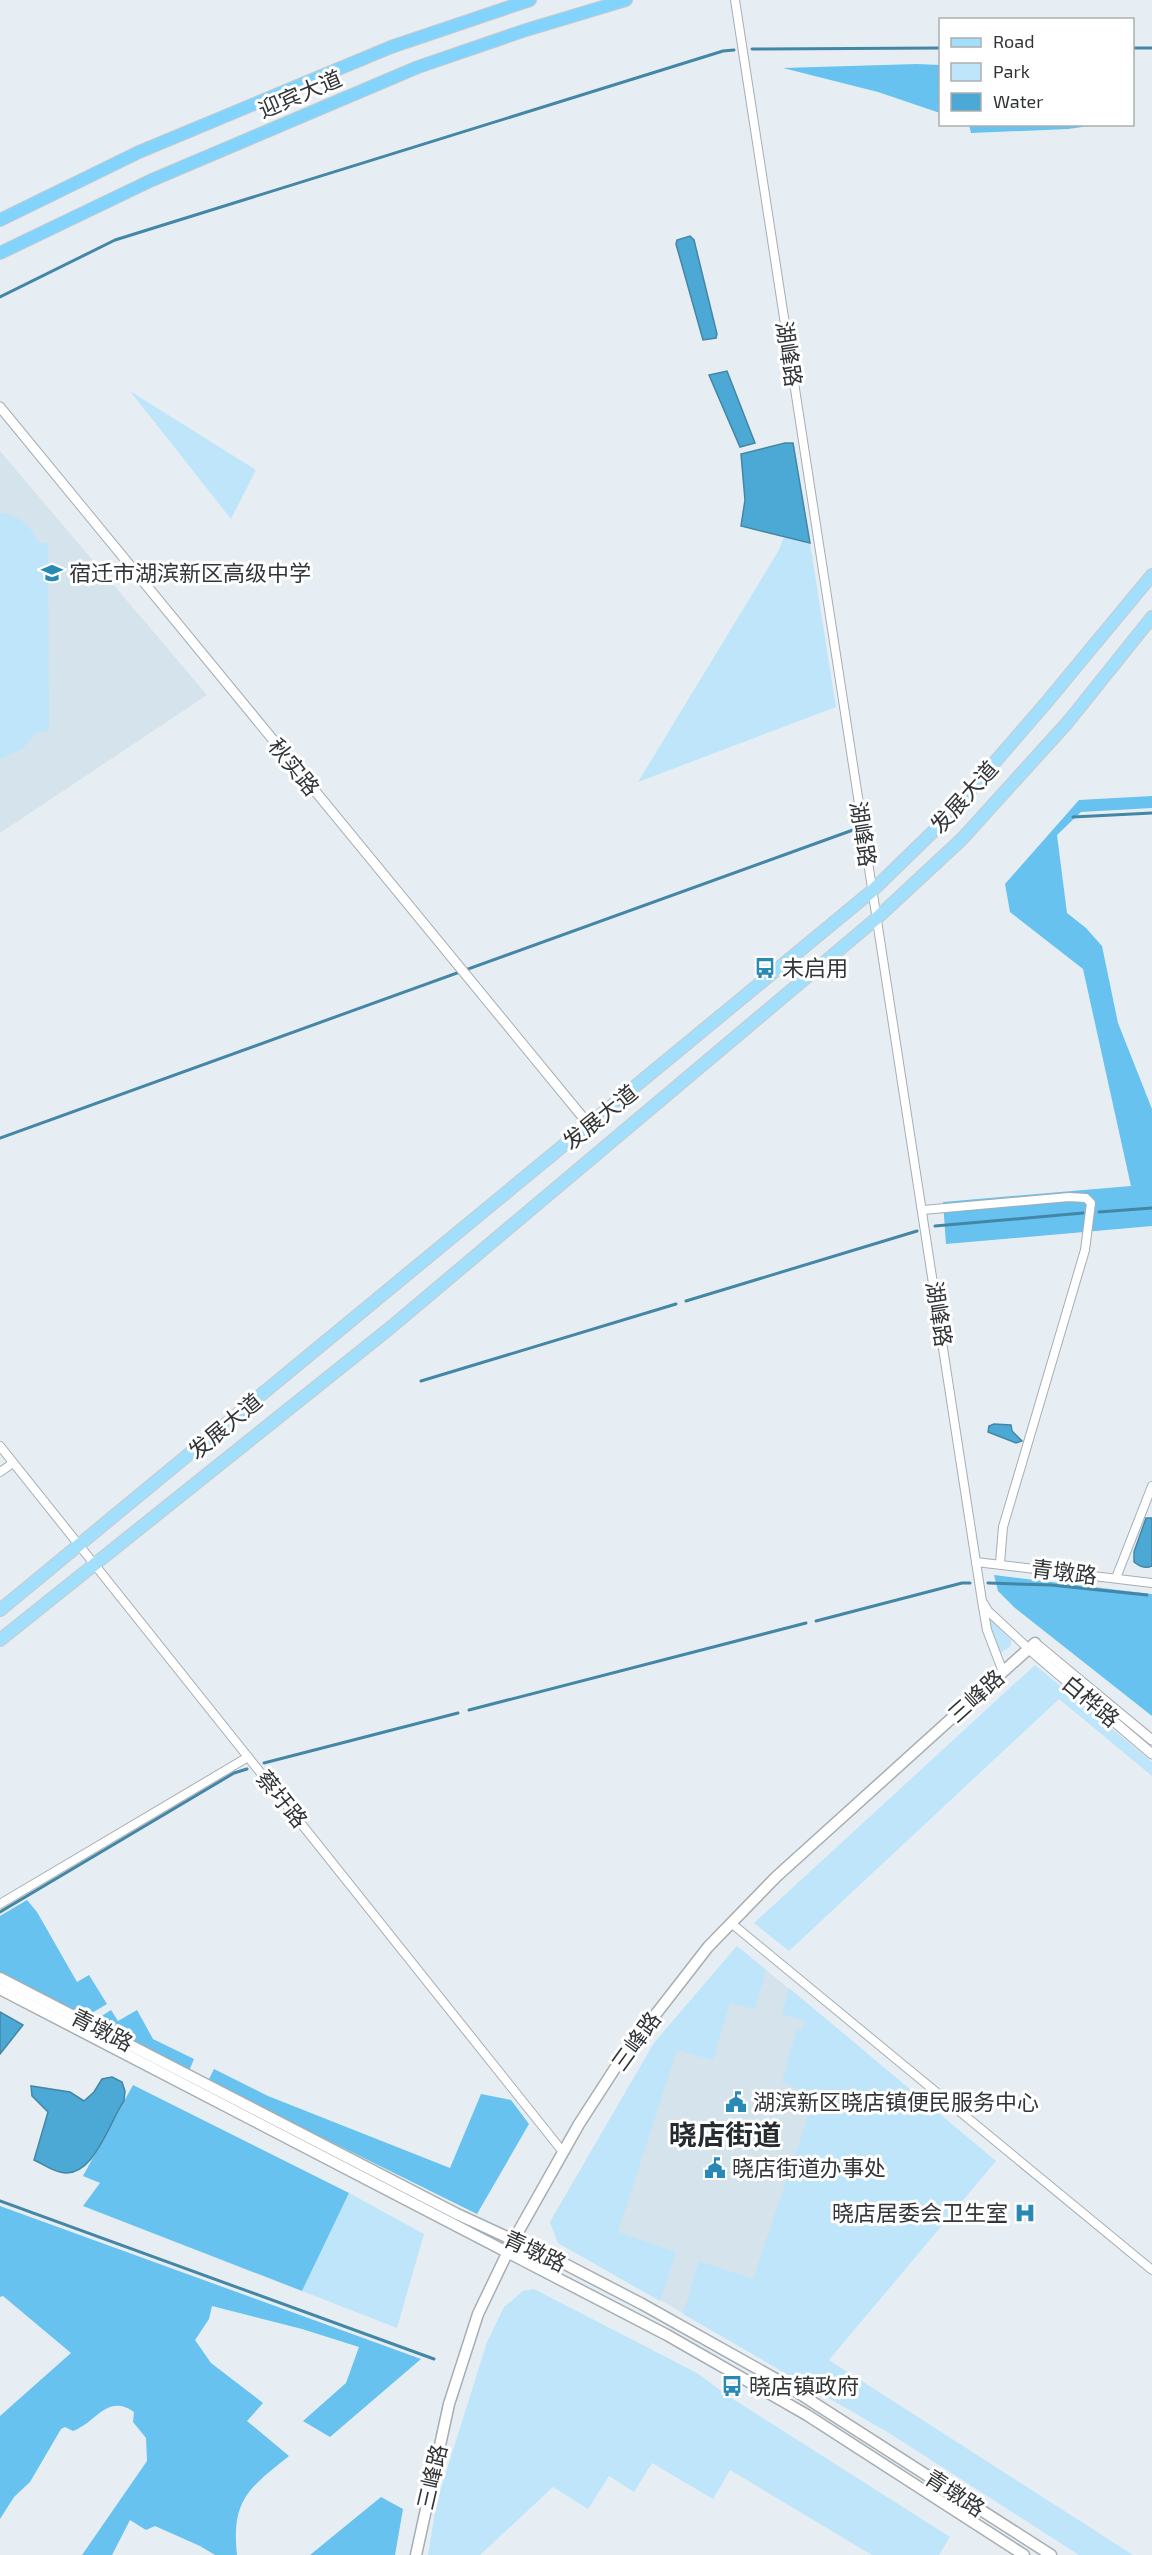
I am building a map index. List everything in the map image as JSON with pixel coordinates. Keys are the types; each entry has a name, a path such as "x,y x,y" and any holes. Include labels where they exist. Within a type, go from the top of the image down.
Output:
{"highway":[{"name":"迎宾大道","path":"0,220 139,152 380,52 530,0"},
{"name":"迎宾大道","path":"0,253 152,180 418,67 526,30 626,0"}],"main road":[{"name":"发展大道","path":"0,1610 590,1126 872,891 943,822 1152,575"},
{"name":"发展大道","path":"0,1640 390,1328 877,918 962,839 1068,722 1152,617"},
{"name":"三峰路","path":"416,2555 449,2404 478,2314 507,2251 563,2152 621,2059 689,1972 731,1923 776,1877 1032,1646"},
{"name":"青墩路","path":"0,1978 457,2214 642,2304 783,2383 1051,2555"},
{"name":"青墩路","path":"0,1989 662,2332 807,2415 1024,2555"}],"street":[{"name":"湖峰路","path":"735,0 982,1600 987,1630 1003,1672"},
{"name":"秋实路","path":"0,407 590,1126"},
{"path":"923,1210 1069,1197 1086,1198 1091,1203 1085,1250 1003,1527 1000,1563"},
{"name":"蔡圩路","path":"0,1446 563,2152"},
{"path":"0,1472 14,1463"},
{"path":"1116,1578 1152,1486"},
{"name":"青墩路","path":"976,1562 1000,1563 1152,1583"},
{"path":"982,1600 988,1611 1032,1646"},
{"name":"白桦路","path":"1032,1646 1152,1740"},
{"name":"白桦路","path":"1032,1646 1152,1754"},
{"path":"0,1904 248,1757"},
{"path":"731,1923 1152,2270"}],"shaded area":[{"path":"939,65 939,113 878,92 783,68"},
{"path":"969,126 1090,126 1068,129 971,133"},
{"name":"宿迁市湖滨新区高级中学","path":"0,451 207,695 0,833"},
{"path":"1152,796 1152,808 1081,812 1057,835 1067,913 1086,928 1102,946 1118,1023 1152,1109 1152,1226 946,1244 943,1202 1131,1186 1083,969 1010,912 1005,884 1079,800"},
{"path":"994,1575 1152,1594 1152,1716 1015,1608 998,1591"},
{"path":"27,1900 37,1912 77,1982 89,1975 107,2004 85,2017 0,1973 0,1916"},
{"name":"晓店街道办事处","path":"737,1946 861,2048 747,2349 558,2243 550,2222 654,2043"},
{"path":"111,2010 118,2021 137,2010 153,2039 194,2059 189,2071 94,2021"},
{"path":"214,2069 268,2096 450,2168 481,2094 511,2100 529,2124 477,2214 208,2081"},
{"path":"133,2085 349,2193 302,2291 83,2206 100,2183 83,2176"},
{"path":"0,2206 421,2359 330,2437 303,2421 346,2383 359,2347 302,2329 212,2306 209,2319 195,2340 211,2363 263,2403 247,2421 289,2456 253,2487 240,2508 236,2536 237,2555 215,2555 155,2526 146,2530 130,2520 112,2555 82,2555 147,2461 146,2438 133,2422 134,2412 125,2407 116,2406 102,2411 73,2431 65,2427 61,2429 30,2482 14,2497 0,2519 0,2416 71,2353 3,2296 0,2297"},
{"path":"381,2497 403,2509 395,2555 310,2555"}],"green space":[{"path":"130,391 256,470 231,519"},
{"path":"0,513 24,522 38,543 48,543 49,731 36,732 23,748 0,759"},
{"path":"784,537 810,543 836,707 638,782 779,550"},
{"path":"989,1618 1011,1640 1011,1646 1001,1653 989,1624"},
{"path":"1035,1665 1152,1762 1152,1776 1059,1699 789,1951 754,1923"},
{"path":"737,1946 766,1970 755,2009 730,2003 713,2060 677,2050 618,2232 676,2252 660,2301 558,2243 550,2222 654,2043"},
{"path":"789,1988 996,2161 829,2360 1133,2555 1079,2555 889,2433 683,2314 699,2261 753,2279 815,2096 782,2082 797,2029 802,2031 805,2021 782,2014"},
{"path":"349,2193 424,2234 397,2328 302,2291"},
{"path":"534,2289 697,2373 728,2396 950,2537 939,2555 872,2555 730,2470 713,2499 652,2463 634,2492 609,2476 588,2509 553,2487 480,2555 428,2555 437,2501 487,2342 504,2307 523,2291"}],"water":[{"path":"690,236 694,240 717,334 716,338 703,340 676,244 677,240"},
{"path":"727,371 755,443 740,447 709,375"},
{"path":"793,443 810,543 741,526 745,500 741,454"},
{"path":"1011,1425 1012,1431 1022,1441 1016,1443 988,1432 989,1426"},
{"path":"1146,1518 1152,1518 1152,1566 1147,1567 1134,1562 1134,1552"},
{"path":"0,2012 23,2025 0,2054"},
{"path":"112,2077 122,2082 125,2091 124,2101 91,2159 82,2168 72,2172 60,2172 34,2160 48,2112 32,2096 31,2086 70,2092 84,2101 94,2092 102,2079"}],"waterway":[{"path":"752,49 939,48"},
{"path":"1134,48 1152,48"},
{"path":"0,297 115,240 723,51 734,50"},
{"path":"1073,817 1152,813"},
{"path":"0,1138 853,830"},
{"path":"1099,1212 1152,1208"},
{"path":"935,1226 1083,1213"},
{"path":"686,1301 917,1231"},
{"path":"421,1381 676,1304"},
{"path":"816,1621 962,1583 970,1583"},
{"path":"988,1583 1051,1585 1147,1595"},
{"path":"469,1710 806,1623"},
{"path":"264,1763 458,1713"},
{"path":"0,1912 234,1773 247,1769"},
{"path":"0,2201 434,2359"}],"place":[{"name":"宿迁市湖滨新区高级中学","path":"52,573"},
{"name":"未启用","path":"765,968"},
{"name":"湖滨新区晓店镇便民服务中心","path":"736,2102"},
{"name":"晓店街道办事处","path":"715,2168"},
{"name":"晓店居委会卫生室","path":"1025,2213"},
{"name":"晓店镇政府","path":"732,2386"}],"district":[{"name":"晓店街道","path":"725,2135"}]}
